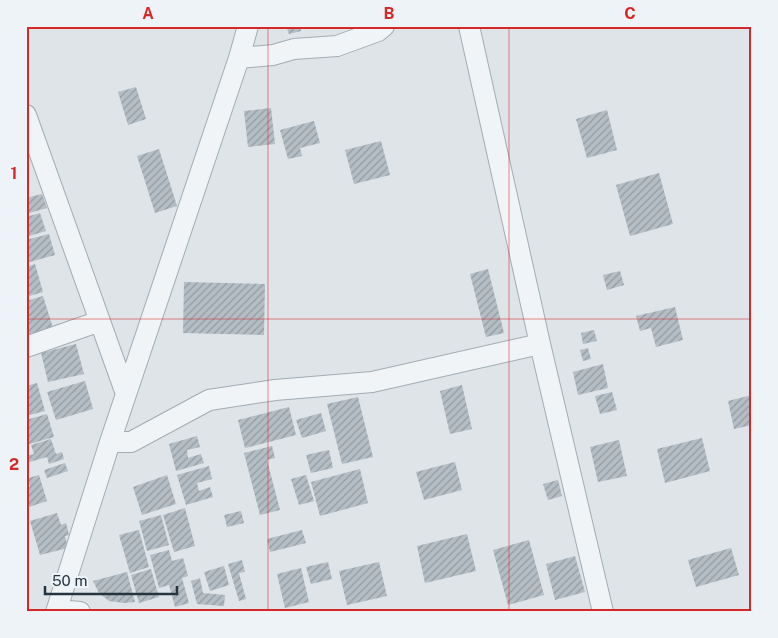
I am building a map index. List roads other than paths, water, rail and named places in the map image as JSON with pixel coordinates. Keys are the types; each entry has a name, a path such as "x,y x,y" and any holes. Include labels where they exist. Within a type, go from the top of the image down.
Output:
{"street":[{"path":"80,612 56,611 248,26"},
{"path":"239,58 272,55 294,48 337,46 378,31 384,26"},
{"path":"469,26 540,344 603,612"},
{"path":"26,115 33,155 100,321 126,394"},
{"path":"26,347 100,321"},
{"path":"110,442 131,442 209,400 275,390 372,382 540,344"}]}
